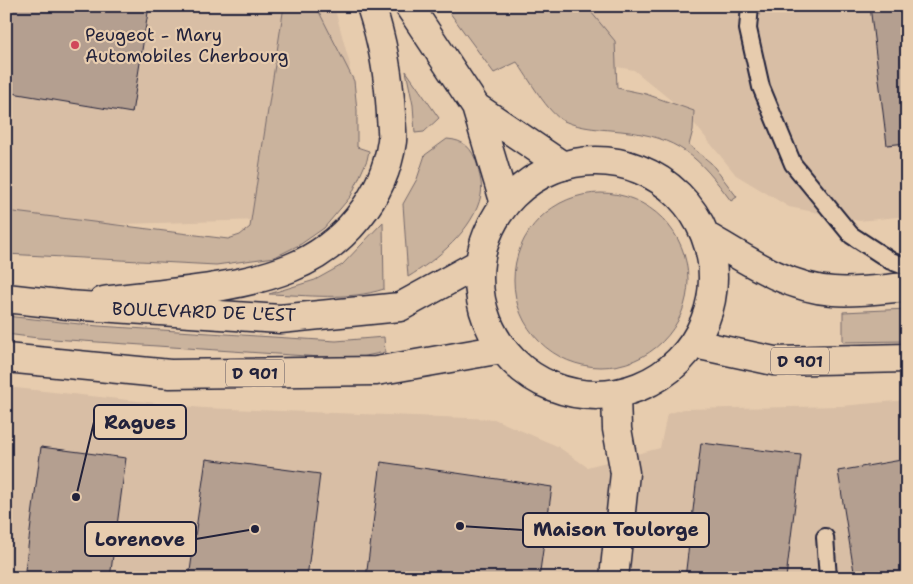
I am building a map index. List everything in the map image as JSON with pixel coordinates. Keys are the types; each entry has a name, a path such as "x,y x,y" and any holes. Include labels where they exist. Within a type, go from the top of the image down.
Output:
{"main road":[{"path":"68,305 241,282 290,268 322,252 349,230 369,205 384,173 392,140 389,79 382,37 371,6"},
{"path":"409,6 476,107 505,204"},
{"path":"476,107 562,166"},
{"path":"598,161 632,166 663,181 689,205 706,236 714,272 710,310 695,344 674,368 647,385 616,394 584,396 552,387 525,372 502,349 487,322 480,293 480,263 488,232 505,204 531,180 562,166 598,161"},
{"path":"706,236 766,270 807,287 834,291 907,287"},
{"name":"BOULEVARD DE L'EST","path":"6,298 68,305 280,319 400,307 480,263"},
{"name":"D 901","path":"695,344 774,361 907,358"},
{"name":"D 901","path":"6,358 170,374 366,371 502,349"},
{"path":"614,578 625,473 617,429 616,394"}],"lane":[{"path":"750,6 748,29 761,87 793,164 851,236 891,261 907,267"},
{"path":"825,537 828,578"}],"shaded area":[{"path":"6,6 334,6 350,65 340,143 265,220 52,226 6,222"},
{"path":"284,6 316,6 354,81 357,110 357,147 369,151 351,196 324,228 301,244 275,257 216,265 6,254 6,211 228,239 240,235 250,227"},
{"path":"449,6 586,6 615,41 617,88 646,94 694,111 693,130 689,145 711,163 737,197 731,201 697,161 673,144 641,134 578,126 564,121 551,111 517,62 494,73 450,13"},
{"path":"484,6 907,6 907,216 859,221 789,207 736,175 684,111 634,70 578,60"},
{"path":"406,71 439,118 424,132 415,133 413,105"},
{"path":"447,139 463,143 473,153 482,187 481,195 471,220 462,232 442,253 408,277 403,204 417,179 425,155"},
{"path":"610,193 634,199 649,207 663,218 674,232 682,247 687,263 687,297 682,313 674,328 663,342 649,353 634,361 618,366 592,367 568,361 553,353 539,342 528,328 520,313 515,297 514,271 520,247 528,232 539,218 553,207 568,199 584,194"},
{"path":"383,222 384,289 370,293 342,296 269,294 315,280 342,265"},
{"path":"907,309 907,341 843,342 843,312"},
{"path":"6,316 98,326 336,341 384,337 385,352 351,359 38,338 6,334"},
{"path":"6,387 203,408 494,419 557,446 587,467 660,448 667,414 684,409 842,406 907,400 907,578 6,578"}],"building":[{"name":"Peugeot - Mary Automobiles Cherbourg","path":"6,6 149,6 132,113 6,92"},
{"path":"870,6 907,6 907,143 887,145"},
{"path":"701,443 801,455 786,578 685,578"},
{"path":"41,447 126,458 110,578 24,578"},
{"path":"206,459 320,474 307,578 189,578"},
{"path":"907,459 907,578 855,578 838,471"},
{"path":"381,462 552,487 539,578 366,578"}],"place":[{"name":"Peugeot - Mary Automobiles Cherbourg","path":"75,45"},
{"name":"Ragues","path":"76,497"},
{"name":"Maison Toulorge","path":"460,526"},
{"name":"Lorenove","path":"255,529"}]}
